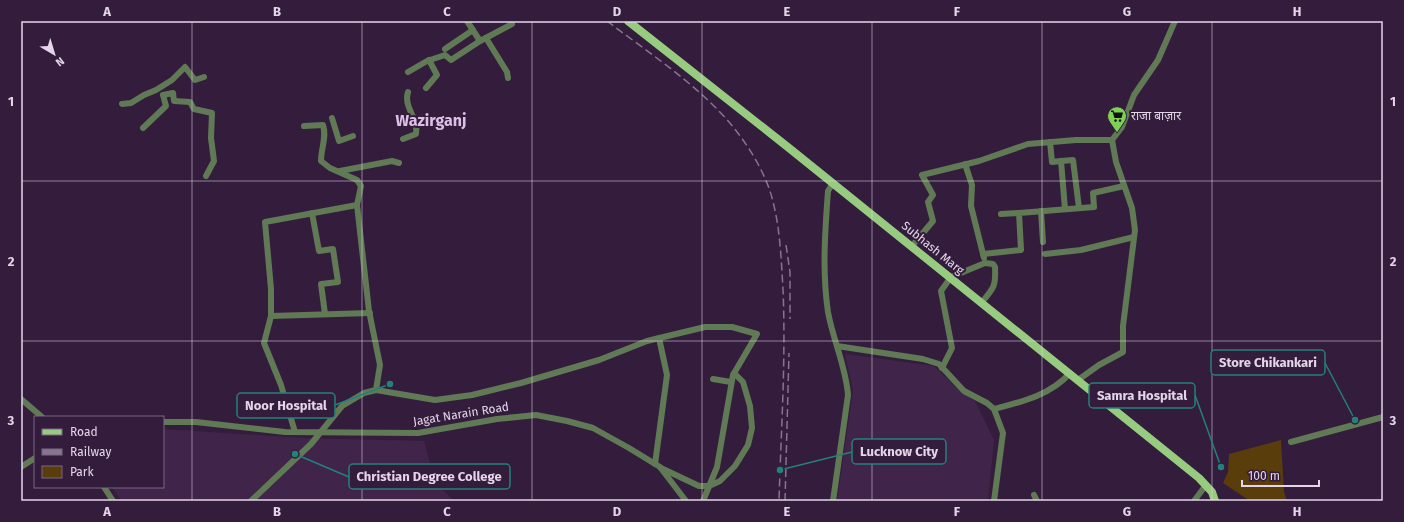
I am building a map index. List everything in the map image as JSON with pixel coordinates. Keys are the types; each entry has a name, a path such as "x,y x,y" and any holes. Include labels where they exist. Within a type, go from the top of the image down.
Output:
{"main road":[{"name":"Subhash Marg","path":"628,21 951,277 1199,478 1212,492 1215,501"}],"street":[{"path":"467,21 507,72 508,78"},
{"path":"1078,380 1099,365 1123,352 1122,326 1135,230 1132,208 1116,162 1112,140 1122,127 1134,95 1158,60 1175,21"},
{"path":"408,72 428,60 444,55 450,60 512,24"},
{"path":"445,49 473,30"},
{"path":"426,88 437,75 428,60"},
{"path":"122,104 131,103 144,94 160,88 172,80 185,67 195,80 204,77"},
{"path":"143,128 166,106 164,95 160,88"},
{"path":"403,139 416,134 417,129 405,100 408,92"},
{"path":"164,95 173,93 174,101 190,102 194,109 212,113 211,138 214,161 206,176"},
{"path":"332,118 339,141 353,136"},
{"path":"304,126 323,126 326,133 321,153 321,161 330,168 340,171 357,180 361,186 357,205 370,313 380,365 376,390"},
{"path":"326,133 337,132"},
{"path":"912,246 933,221 928,202 933,195 922,175 965,164 1028,144 1112,140"},
{"path":"1050,142 1052,162 1073,160 1079,208"},
{"path":"340,171 392,161 399,163"},
{"path":"1061,161 1065,209"},
{"path":"965,164 972,185 971,206 985,263"},
{"path":"833,183 828,191 823,257 828,314 847,382 848,395 833,501"},
{"path":"1001,214 1094,207 1093,193 1124,186"},
{"path":"296,432 281,385 264,343 271,316 271,289 265,222 357,205"},
{"path":"1040,211 1042,242"},
{"path":"312,213 319,251 333,249 338,282 321,284 325,314"},
{"path":"983,254 1021,250 1019,213"},
{"path":"1045,254 1081,250 1134,237"},
{"path":"942,368 952,348 941,291 951,277 985,263 993,264 995,267 996,283 993,290 982,302"},
{"path":"271,316 370,313"},
{"path":"251,501 311,444 319,432 342,406 364,392 376,390 435,400 472,394 521,383 599,360 660,338 705,327 732,327 757,334 734,373 731,382 717,467 703,501"},
{"path":"660,338 667,375 657,465 698,486 709,486 720,481 735,466 748,445 752,428 750,406 743,382 734,373"},
{"path":"837,346 939,364 964,391 988,403 994,409 1003,433 994,501"},
{"path":"994,409 1027,400 1060,385 1070,374"},
{"path":"713,379 731,382"},
{"path":"21,399 41,416"},
{"name":"Jagat Narain Road","path":"164,422 196,422 296,432 418,433 498,418 536,415 594,428 657,465 686,501"},
{"path":"1292,442 1383,417"},
{"path":"21,467 34,459"},
{"path":"1194,501 1206,485"},
{"path":"105,488 113,501"}],"shaded area":[{"path":"845,354 934,366 961,392 975,401 994,440 988,501 837,501 853,390"},
{"path":"164,429 303,438 424,441 431,467 443,490 454,501 122,501 113,488 164,488"}],"green space":[{"path":"1281,440 1284,492 1287,501 1250,501 1223,483 1228,472 1229,454"}],"railway":[{"path":"607,21 674,71 721,113 750,150 770,191 776,215 781,252 784,316 784,369 779,501"},
{"path":"786,245 790,272 790,319"},
{"path":"785,501 789,353"}],"place":[{"name":"राजा बाज़ार","path":"1117,133"},
{"name":"Noor Hospital","path":"390,384"},
{"name":"Store Chikankari","path":"1355,420"},
{"name":"Christian Degree College","path":"295,454"},
{"name":"Samra Hospital","path":"1221,467"},
{"name":"Lucknow City","path":"780,470"}],"district":[{"name":"Wazirganj","path":"431,120"}]}
